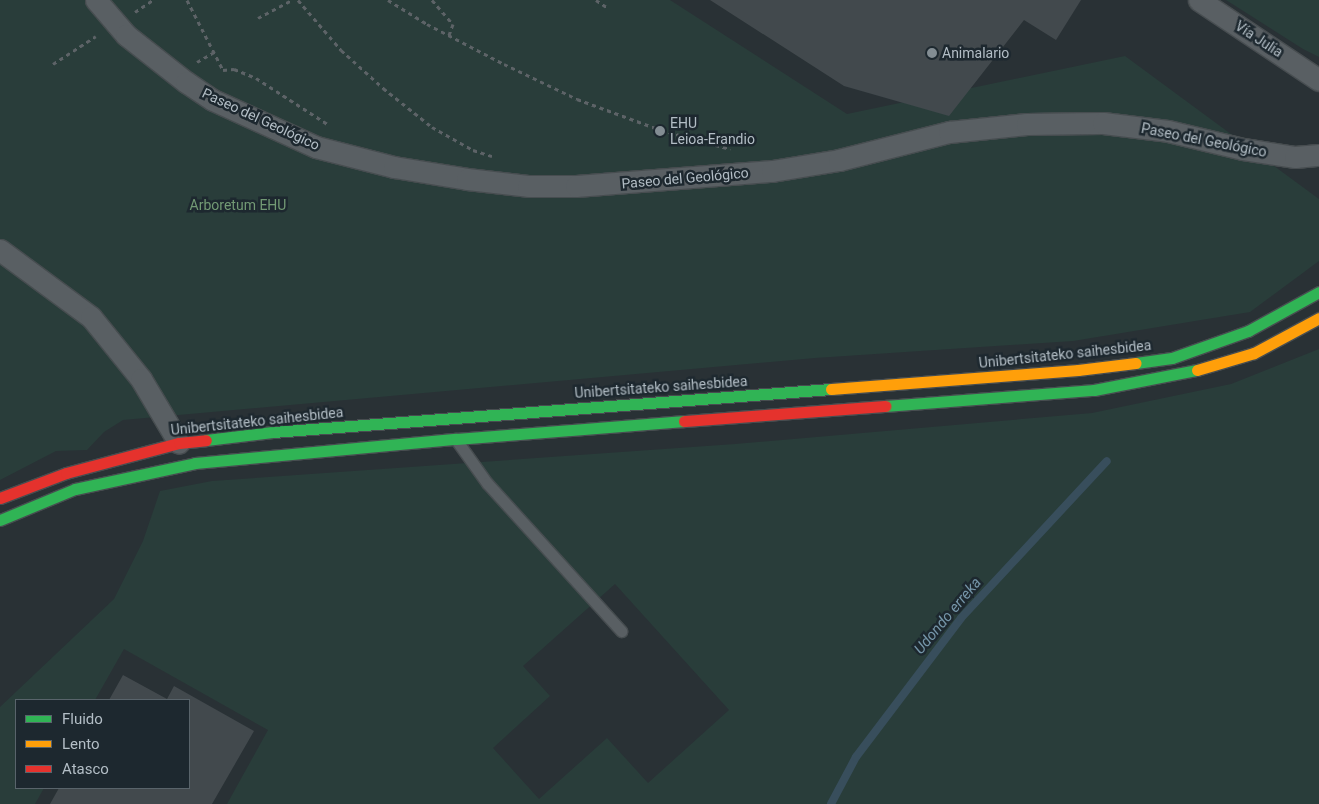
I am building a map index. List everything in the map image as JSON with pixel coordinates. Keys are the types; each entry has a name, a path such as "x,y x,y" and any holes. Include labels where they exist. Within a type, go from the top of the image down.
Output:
{"main road":[{"name":"Unibertsitateko saihesbidea","path":"0,498 66,473 179,443 273,432 1078,370 1172,358 1248,331 1319,292"},
{"path":"0,520 75,489 196,463 456,439 1094,390 1182,375 1254,353 1319,318"}],"street":[{"name":"Paseo del Geológico","path":"96,0 126,35 186,82 213,100 316,147 394,167 467,179 528,186 576,186 772,171 839,160 949,132 1027,124 1103,123 1168,131 1243,149 1287,155 1319,155"},
{"name":"Vía Julia","path":"1198,0 1319,80"},
{"path":"1288,58 1319,69"},
{"path":"0,250 91,317 137,373 179,443"}],"lane":[{"path":"456,439 487,483 621,631"}],"path":[{"path":"187,0 224,70 234,69 256,78 338,131"},
{"path":"258,18 292,0"},
{"path":"298,0 341,50 383,88 425,121 473,150 500,159"},
{"path":"388,0 449,35 577,99 661,130 737,150"},
{"path":"432,0 453,24 449,35"},
{"path":"596,0 608,8"}],"green space":[{"name":"Arboretum EHU","path":"0,0 670,0 847,114 1125,56 1319,199 1319,261 1250,312 1073,341 815,358 123,420 104,432 87,450 56,451 0,480"},
{"path":"1226,0 1319,0 1319,57 1303,49"},
{"path":"1319,349 1319,804 227,804 268,730 124,649 96,699 15,699 15,789 43,789 35,804 0,804 0,707 114,599 143,541 160,491 212,481 735,444 1092,413 1231,384","holes":["615,584 729,710 648,783 607,738 539,799 493,748 550,696 523,666"]}],"building":[{"path":"710,0 1081,0 1056,40 1024,20 949,116 844,86"},
{"path":"123,675 167,699 110,699"},
{"path":"174,686 254,731 212,804 50,804 58,789 190,789 190,699 167,699"}],"waterway":[{"name":"Udondo erreka","path":"831,804 856,757 961,618 1107,461"}],"traffic: fast":[{"path":"1136,363 1172,358 1248,331 1319,292"},
{"path":"885,406 1094,390 1197,370"},
{"path":"206,440 273,432 831,389"},
{"path":"0,520 75,489 195,463 456,439 684,421"}],"traffic: slow":[{"path":"1197,370 1254,353 1319,318"},
{"path":"831,389 1078,370 1136,363"}],"traffic: jam":[{"path":"684,421 885,406"},
{"path":"0,498 66,473 179,443 206,440"}],"place":[{"name":"Animalario","path":"932,53"},
{"name":"EHU Leioa-Erandio","path":"660,131"}]}
